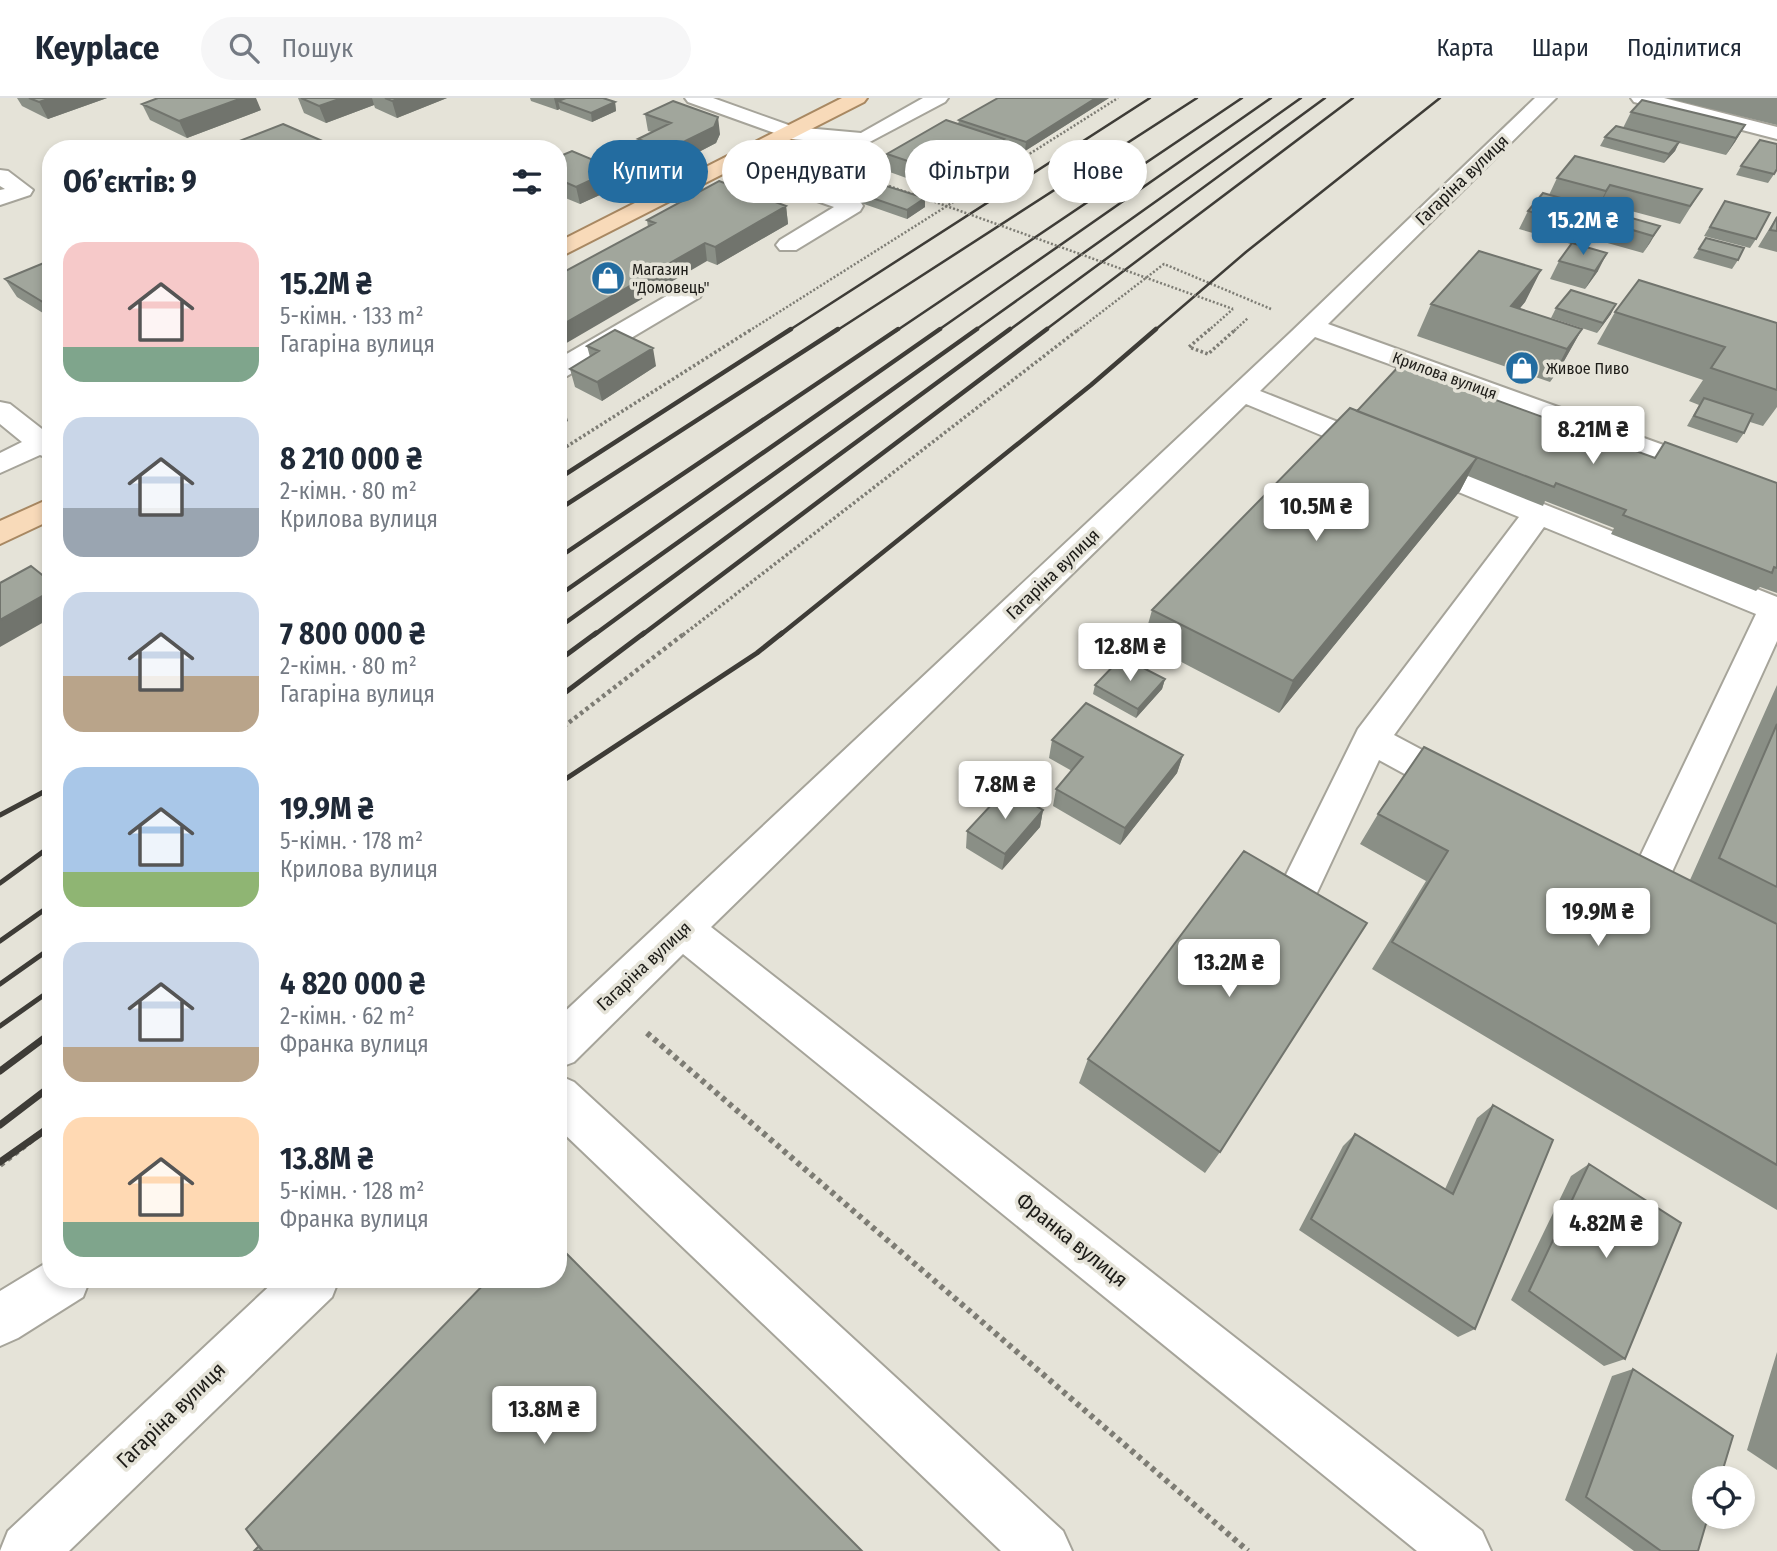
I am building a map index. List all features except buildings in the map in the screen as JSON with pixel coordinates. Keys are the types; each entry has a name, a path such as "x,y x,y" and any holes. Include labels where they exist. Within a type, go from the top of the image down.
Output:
{"main road":[{"path":"777,140 846,100"},
{"path":"567,246 722,168"},
{"path":"0,534 42,513"}],"street":[{"path":"695,98 791,133 864,139 938,98"},
{"name":"Гагаріна вулиця","path":"567,1038 1311,327 1546,98"},
{"path":"1641,98 1777,133"},
{"path":"0,176 22,190 0,198"},
{"path":"788,245 852,205 846,203"},
{"path":"567,365 691,292"},
{"name":"Крилова вулиця","path":"1311,327 1777,496"},
{"path":"1242,393 1776,610 1647,884"},
{"path":"0,411 42,443"},
{"path":"0,464 42,449"},
{"path":"1300,887 1370,740 1538,513"},
{"path":"1370,740 1491,803"},
{"path":"1611,866 1683,903"},
{"name":"Франка вулиця","path":"682,929 1462,1551"},
{"path":"567,1105 1043,1551"},
{"path":"0,1320 51,1288"},
{"name":"Гагаріна вулиця","path":"29,1551 305,1288"}],"path":[{"path":"567,446 1118,98"},
{"path":"938,203 1233,309 1188,346 1208,354 1248,318"},
{"path":"567,724 1164,264 1311,327"},
{"path":"608,999 1248,1551"},
{"path":"0,1165 42,1132"}],"railway":[{"path":"788,331 1150,98"},
{"path":"836,331 1197,98"},
{"path":"896,331 1242,98"},
{"path":"937,331 1271,98"},
{"path":"974,331 1301,98"},
{"path":"1008,331 1325,98"},
{"path":"1044,331 1353,98"},
{"path":"1154,331 1246,252 1440,98"},
{"path":"567,473 791,329"},
{"path":"567,504 838,329"},
{"path":"567,552 898,329"},
{"path":"567,590 940,329"},
{"path":"567,622 977,329"},
{"path":"594,635 1010,329"},
{"path":"642,635 1047,329"},
{"path":"780,635 1091,385 1156,329"},
{"path":"567,654 596,633"},
{"path":"567,691 644,633"},
{"path":"567,778 757,653 782,633"},
{"path":"0,815 42,793"},
{"path":"0,883 42,853"},
{"path":"0,941 42,911"},
{"path":"0,984 42,954"},
{"path":"0,1026 42,996"},
{"path":"0,1071 42,1040"},
{"path":"0,1125 42,1093"},
{"path":"0,1162 42,1132"}],"place":[{"name":"Магазин \"Домовець\"","path":"608,278"},
{"name":"Живое Пиво","path":"1522,368"}]}
